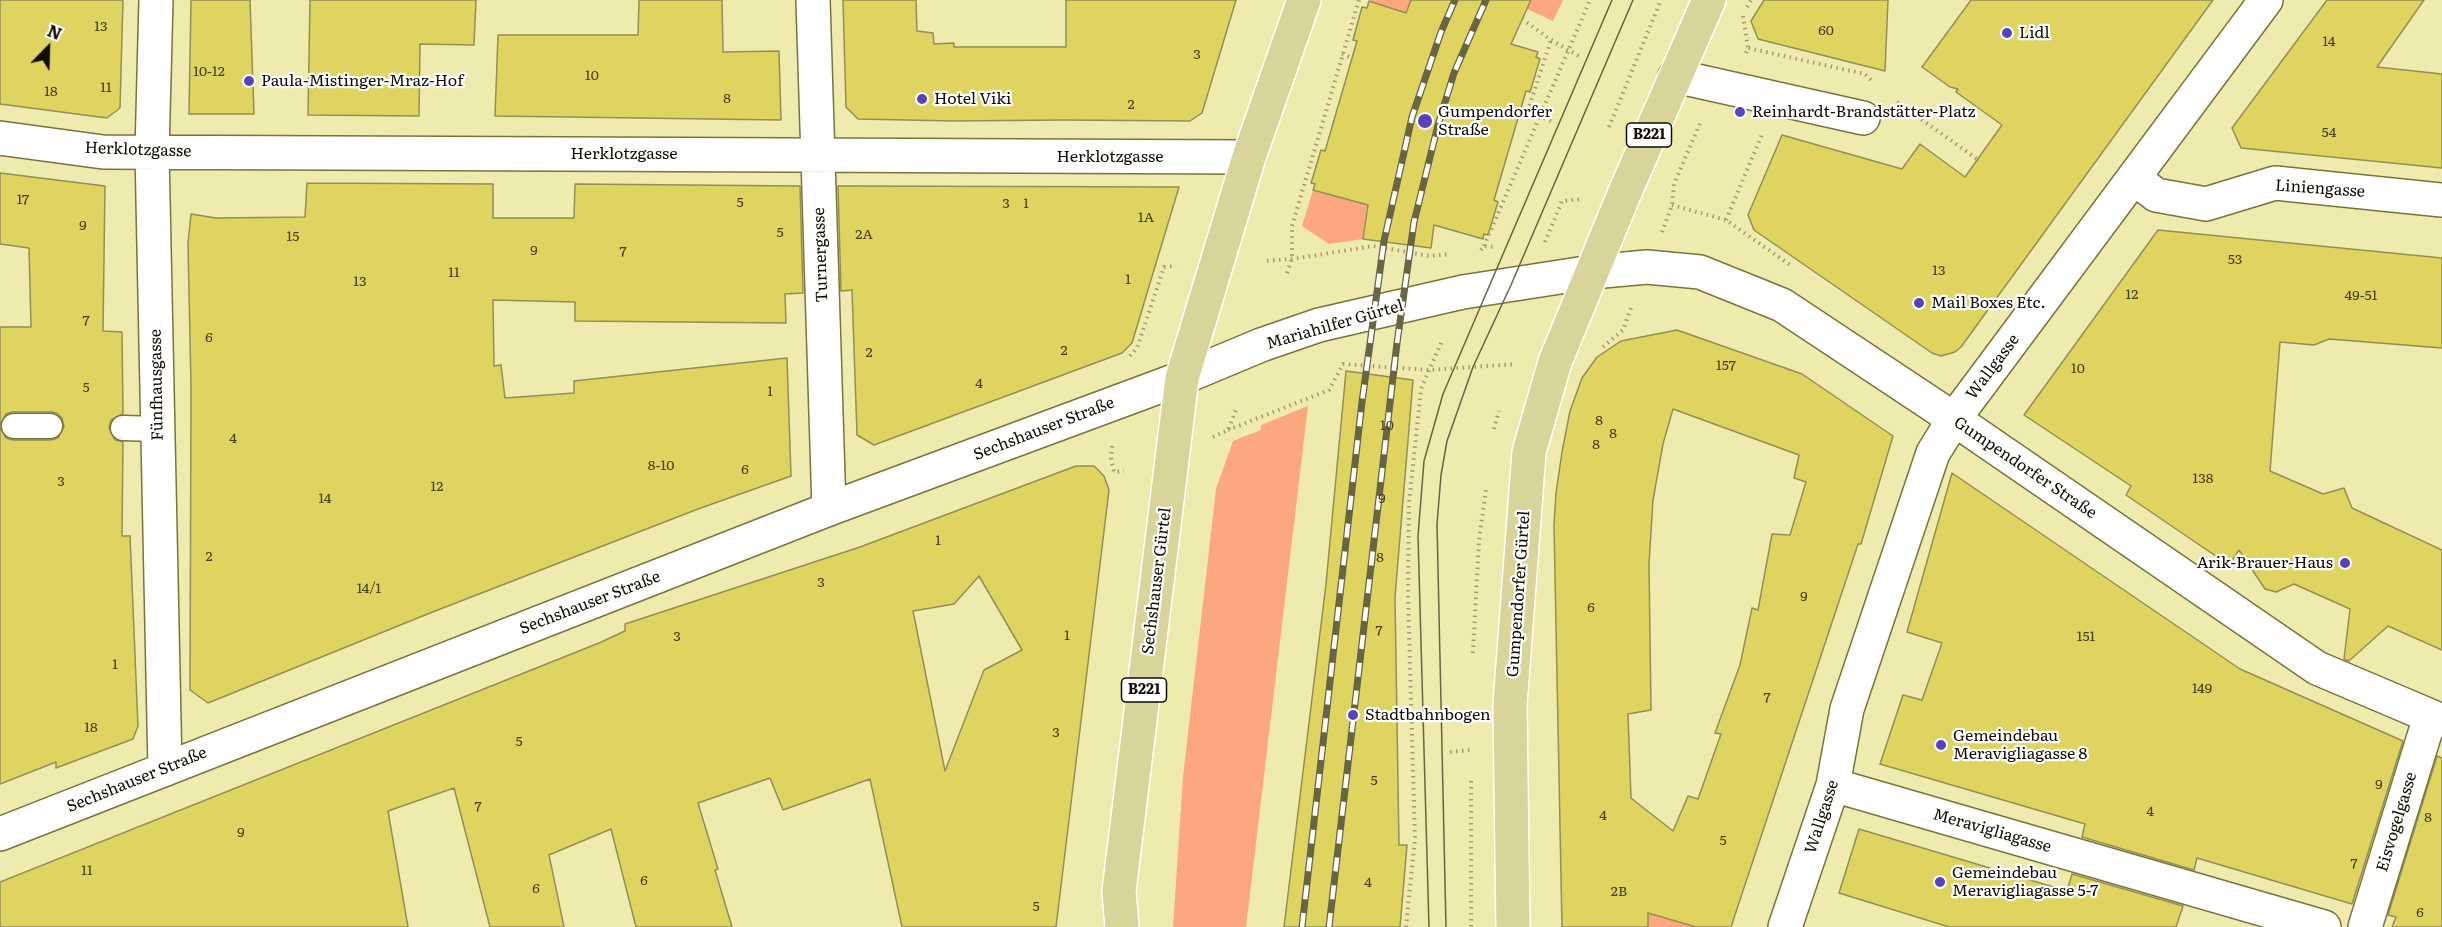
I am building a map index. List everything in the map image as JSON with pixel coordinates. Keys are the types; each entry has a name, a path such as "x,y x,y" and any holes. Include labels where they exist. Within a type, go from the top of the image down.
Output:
{"main road":[{"name":"B221","path":"1182,378 1249,157 1304,0"},
{"name":"B221","path":"1592,272 1709,0"},
{"name":"Gumpendorfer Gürtel","path":"1513,927 1510,705 1529,452 1555,362 1592,272"},
{"name":"Sechshauser Gürtel","path":"1122,927 1119,891 1182,378"}],"street":[{"name":"Fünfhausgasse","path":"156,0 152,152 165,769"},
{"name":"Turnergasse","path":"813,0 829,509"},
{"name":"Wallgasse","path":"1785,927 1833,785 1851,698 1933,453 1954,419 2266,0"},
{"path":"1675,76 1863,118"},
{"name":"Herklotzgasse","path":"0,138 103,152 1249,157"},
{"name":"Liniengasse","path":"2134,178 2156,195 2206,204 2275,183 2442,201"},
{"name":"Gumpendorfer Straße","path":"1592,272 1647,267 1700,272 1782,305 1954,419 2317,668 2436,719"},
{"name":"Mariahilfer Gürtel","path":"1182,378 1261,345 1324,324 1463,292 1592,272"},
{"name":"Sechshauser Straße","path":"0,834 829,509 1182,378"},
{"name":"Eisvogelgasse","path":"2365,927 2436,719"},
{"name":"Meravigliagasse","path":"1833,785 2324,927"}],"lane":[{"path":"14,426 50,426"},
{"path":"123,428 158,429"}],"path":[{"path":"1287,273 1292,259 1293,226 1359,0"},
{"path":"1470,252 1480,251 1484,246 1590,0"},
{"path":"1748,48 1743,14 1751,0"},
{"path":"1522,19 1551,40 1579,56"},
{"path":"1528,110 1551,40"},
{"path":"1342,54 1352,58"},
{"path":"1726,220 1778,99"},
{"path":"1893,99 1977,159"},
{"path":"1521,108 1551,121"},
{"path":"1665,225 1672,205 1674,183 1701,121 1712,119"},
{"path":"1536,243 1545,242 1562,201"},
{"path":"1267,261 1373,246 1430,256 1460,253"},
{"path":"1484,246 1506,247"},
{"path":"1126,361 1137,348 1164,267 1176,266"},
{"path":"1213,437 1329,390 1343,364 1429,370 1587,360 1623,330 1632,307"},
{"path":"1406,927 1415,839 1408,596 1409,503 1421,389 1441,343"},
{"path":"1228,430 1236,410"},
{"path":"1112,446 1111,458 1114,472 1124,471"},
{"path":"1450,752 1471,750"}],"shaded area":[{"path":"1369,0 1411,0 1403,18 1397,10"},
{"path":"1532,0 1563,0 1553,21 1527,9"},
{"path":"1313,190 1341,198 1368,200 1363,239 1329,244 1302,226"},
{"path":"1308,406 1246,927 1173,927 1183,777 1216,489 1233,441 1261,430 1261,425"},
{"path":"1646,913 1696,927 1648,927"}],"building":[{"path":"0,0 123,0 120,108 107,118 0,104"},
{"name":"Paula-Mistinger-Mraz-Hof","path":"191,0 250,0 254,114 189,114"},
{"path":"310,0 476,0 474,45 420,44 419,116 308,115"},
{"path":"639,0 722,0 723,52 779,51 781,120 495,116 498,35 638,35"},
{"path":"843,0 916,0 917,31 933,33 934,44 954,43 954,47 1066,47 1066,0 1236,0 1202,113 1190,121 954,121 858,119 846,107"},
{"name":"Gumpendorfer Straße","path":"1411,0 1531,0 1511,44 1538,52 1536,57 1540,59 1530,92 1526,91 1494,200 1498,202 1488,235 1484,234 1483,239 1434,225 1431,248 1363,239 1368,205 1313,190 1315,184 1311,183 1321,150 1325,151 1357,41 1353,40 1362,7 1367,8 1369,1 1406,13"},
{"path":"1764,0 1888,0 1885,71 1758,39 1751,21"},
{"path":"1971,0 2213,0 1961,347 1955,352 1941,356 1932,353 1754,230 1748,215 1782,135 1902,169 1920,144 1965,177 2002,125 1956,92 1958,89 1950,87 1922,67"},
{"path":"2327,0 2424,0 2377,67 2442,74 2442,168 2241,148 2232,128"},
{"path":"0,173 105,186 103,331 122,332 123,414 111,420 109,428 115,440 123,442 122,536 130,536 138,726 133,739 56,768 56,762 0,784 0,427 6,438 13,440 50,440 58,438 64,427 62,418 57,413 50,412 13,412 6,414 0,425 0,327 31,327 29,248 0,244"},
{"path":"307,183 493,184 493,218 574,218 575,184 800,186 803,293 785,294 786,323 575,321 575,302 493,300 494,366 501,365 505,398 574,393 574,381 787,358 791,476 698,509 430,613 208,703 190,690 191,388 188,243 191,214 216,218 305,217"},
{"path":"838,186 1179,187 1132,343 1122,353 874,445 857,435 852,290 841,291"},
{"path":"2158,230 2442,258 2442,348 2329,339 2314,345 2280,342 2270,471 2323,494 2344,488 2352,508 2442,550 2442,650 2388,626 2349,661 2344,659 2350,609 2294,584 2276,592 2265,589 2239,550 2229,565 2126,495 2131,486 2024,415"},
{"path":"1677,330 1802,374 1893,436 1861,544 1858,544 1731,927 1696,927 1648,913 1648,927 1562,927 1554,525 1556,493 1570,411 1582,378 1597,357 1621,341","holes":["1673,409 1799,455 1794,478 1806,482 1790,535 1772,534 1758,610 1752,608 1740,665 1715,733 1721,734 1698,799 1688,796 1673,831 1631,798 1628,714 1651,710 1649,564 1653,500 1663,444"]},
{"name":"Stadtbahnbogen","path":"1346,371 1413,380 1395,597 1399,845 1407,845 1400,927 1284,927 1326,584"},
{"path":"1076,466 1094,466 1104,476 1109,490 1056,927 902,927 870,779 783,810 770,778 698,803 718,869 715,870 732,927 636,927 611,829 549,855 564,927 490,927 454,788 388,811 408,927 0,927 0,882 599,643 625,631 625,624 860,547","holes":["979,576 1022,650 984,670 945,771 913,611 954,604"]},
{"path":"1952,473 2240,669 2403,741 2352,904 2197,858 2194,870 2082,837 2085,824 1880,764 1903,695 1922,700 1942,643 1907,632"},
{"path":"2437,756 2442,758 2442,927 2392,927 2396,917 2388,915"},
{"name":"Gemeindebau Meravigliagasse 5-7","path":"1859,829 2067,891 2072,874 2183,906 2176,927 1949,927 1839,893"}],"tram line":[{"path":"1429,927 1418,536 1424,461 1443,394 1612,0"},
{"path":"1446,927 1437,524 1441,475 1447,441 1473,367 1511,285 1633,0"}],"railway":[{"path":"1302,927 1362,402 1384,241 1412,117 1441,32 1455,0"},
{"path":"1329,927 1397,343 1414,222 1438,125 1454,73 1486,0"}],"place":[{"name":"Lidl","path":"2007,33"},
{"name":"Paula-Mistinger-Mraz-Hof","path":"249,81"},
{"name":"Hotel Viki","path":"922,99"},
{"name":"Reinhardt-Brandstätter-Platz","path":"1740,112"},
{"name":"Gumpendorfer Straße","path":"1425,121"},
{"name":"Mail Boxes Etc.","path":"1919,303"},
{"name":"Arik-Brauer-Haus","path":"2345,563"},
{"name":"Stadtbahnbogen","path":"1353,715"},
{"name":"Gemeindebau Meravigliagasse 8","path":"1941,745"},
{"name":"Gemeindebau Meravigliagasse 5-7","path":"1940,882"}]}
